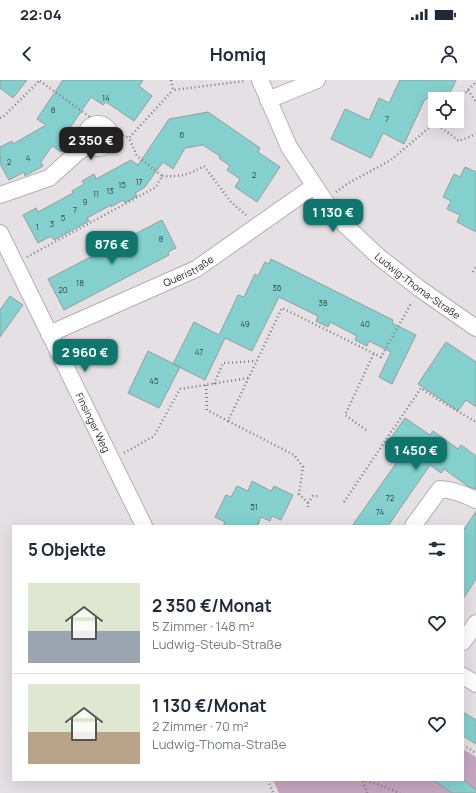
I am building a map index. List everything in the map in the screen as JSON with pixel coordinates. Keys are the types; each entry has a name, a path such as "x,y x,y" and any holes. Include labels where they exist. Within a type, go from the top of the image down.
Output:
{"street":[{"name":"Ludwig-Thoma-Straße","path":"260,80 289,147 324,200 346,226 378,257 420,289 476,328"},
{"path":"268,100 316,80"},
{"path":"0,195 49,178 77,153 90,144 86,138 87,132 91,126 98,124 104,127"},
{"name":"Queristraße","path":"50,334 196,269 314,186"},
{"name":"Finsinger Weg","path":"0,233 144,525"},
{"path":"414,525 440,489 449,489 476,500"},
{"path":"464,641 476,623"},
{"path":"464,677 476,684"}],"path":[{"path":"171,80 173,90"},
{"path":"129,138 173,90 251,80"},
{"path":"0,118 4,116 40,81 104,127 129,138 137,156 162,176 177,177 194,172 204,166 231,202 258,225"},
{"path":"464,94 476,82"},
{"path":"468,90 476,102"},
{"path":"324,200 347,184 391,160 429,128"},
{"path":"443,128 459,141 476,134"},
{"path":"15,264 156,187 162,176"},
{"path":"473,272 476,266"},
{"path":"228,421 282,308 381,357 400,321 420,289"},
{"path":"366,430 345,415 374,353"},
{"path":"214,384 223,364 257,361"},
{"path":"111,458 154,436 180,389 248,378"},
{"path":"206,385 207,410 294,455 303,467 299,494 308,503"},
{"path":"344,502 421,388 476,422"},
{"path":"308,507 308,503 314,496 320,496"},
{"path":"464,746 476,753"},
{"path":"268,781 274,793"},
{"path":"362,781 367,793"},
{"path":"366,781 400,793"}],"shaded area":[{"path":"464,750 476,757 476,793 279,793 273,781 464,781"}],"building":[{"path":"0,80 27,80 13,98 0,88"},
{"path":"63,80 143,80 139,86 152,96 134,121 106,102 103,105 91,97 67,132 73,136 61,152 52,146 41,162 43,166 25,176 24,172 9,180 0,164 0,147 12,141 13,144 46,125 37,119"},
{"path":"400,80 456,80 450,92 428,92 428,99 425,99 404,144 383,133 371,158 331,139 345,109 369,120 379,98 389,103"},
{"path":"208,112 260,148 258,152 280,167 257,202 235,187 240,179 227,170 230,166 219,158 220,156 203,145 185,148 173,169 163,162 144,188 135,193 137,196 125,203 123,200 111,207 111,205 87,218 89,221 54,240 51,236 38,243 23,215 36,208 38,212 73,193 72,191 84,184 82,181 94,174 96,179 131,160 138,165 169,119"},
{"path":"465,167 476,172 476,232 457,222 460,215 447,209 451,201 443,197 454,174 460,177"},
{"path":"162,220 176,248 168,252 169,255 64,310 48,279"},
{"path":"271,259 393,320 392,323 416,335 392,384 379,377 391,352 369,341 367,346 355,340 357,336 330,322 328,327 316,321 318,316 279,297 252,351 225,338 205,380 173,364 194,322 219,335 238,295 244,297 255,274 258,276 265,262 269,264"},
{"path":"10,296 23,305 0,337 0,310"},
{"path":"446,342 476,362 476,407 466,400 458,411 418,384"},
{"path":"148,351 180,367 159,408 128,393"},
{"path":"405,418 430,435 433,431 458,449 461,445 476,456 476,489 469,487 444,469 441,473 430,465 389,525 353,525 404,452 388,442"},
{"path":"252,481 271,491 274,486 293,495 281,520 272,516 270,521 261,517 257,525 224,525 225,522 215,517 226,495 231,497 237,486 248,491"},
{"path":"476,511 476,579 464,597 464,529"},
{"path":"464,713 476,720 476,744 464,737"},
{"path":"434,781 464,781 476,790 476,793 452,793"}]}
